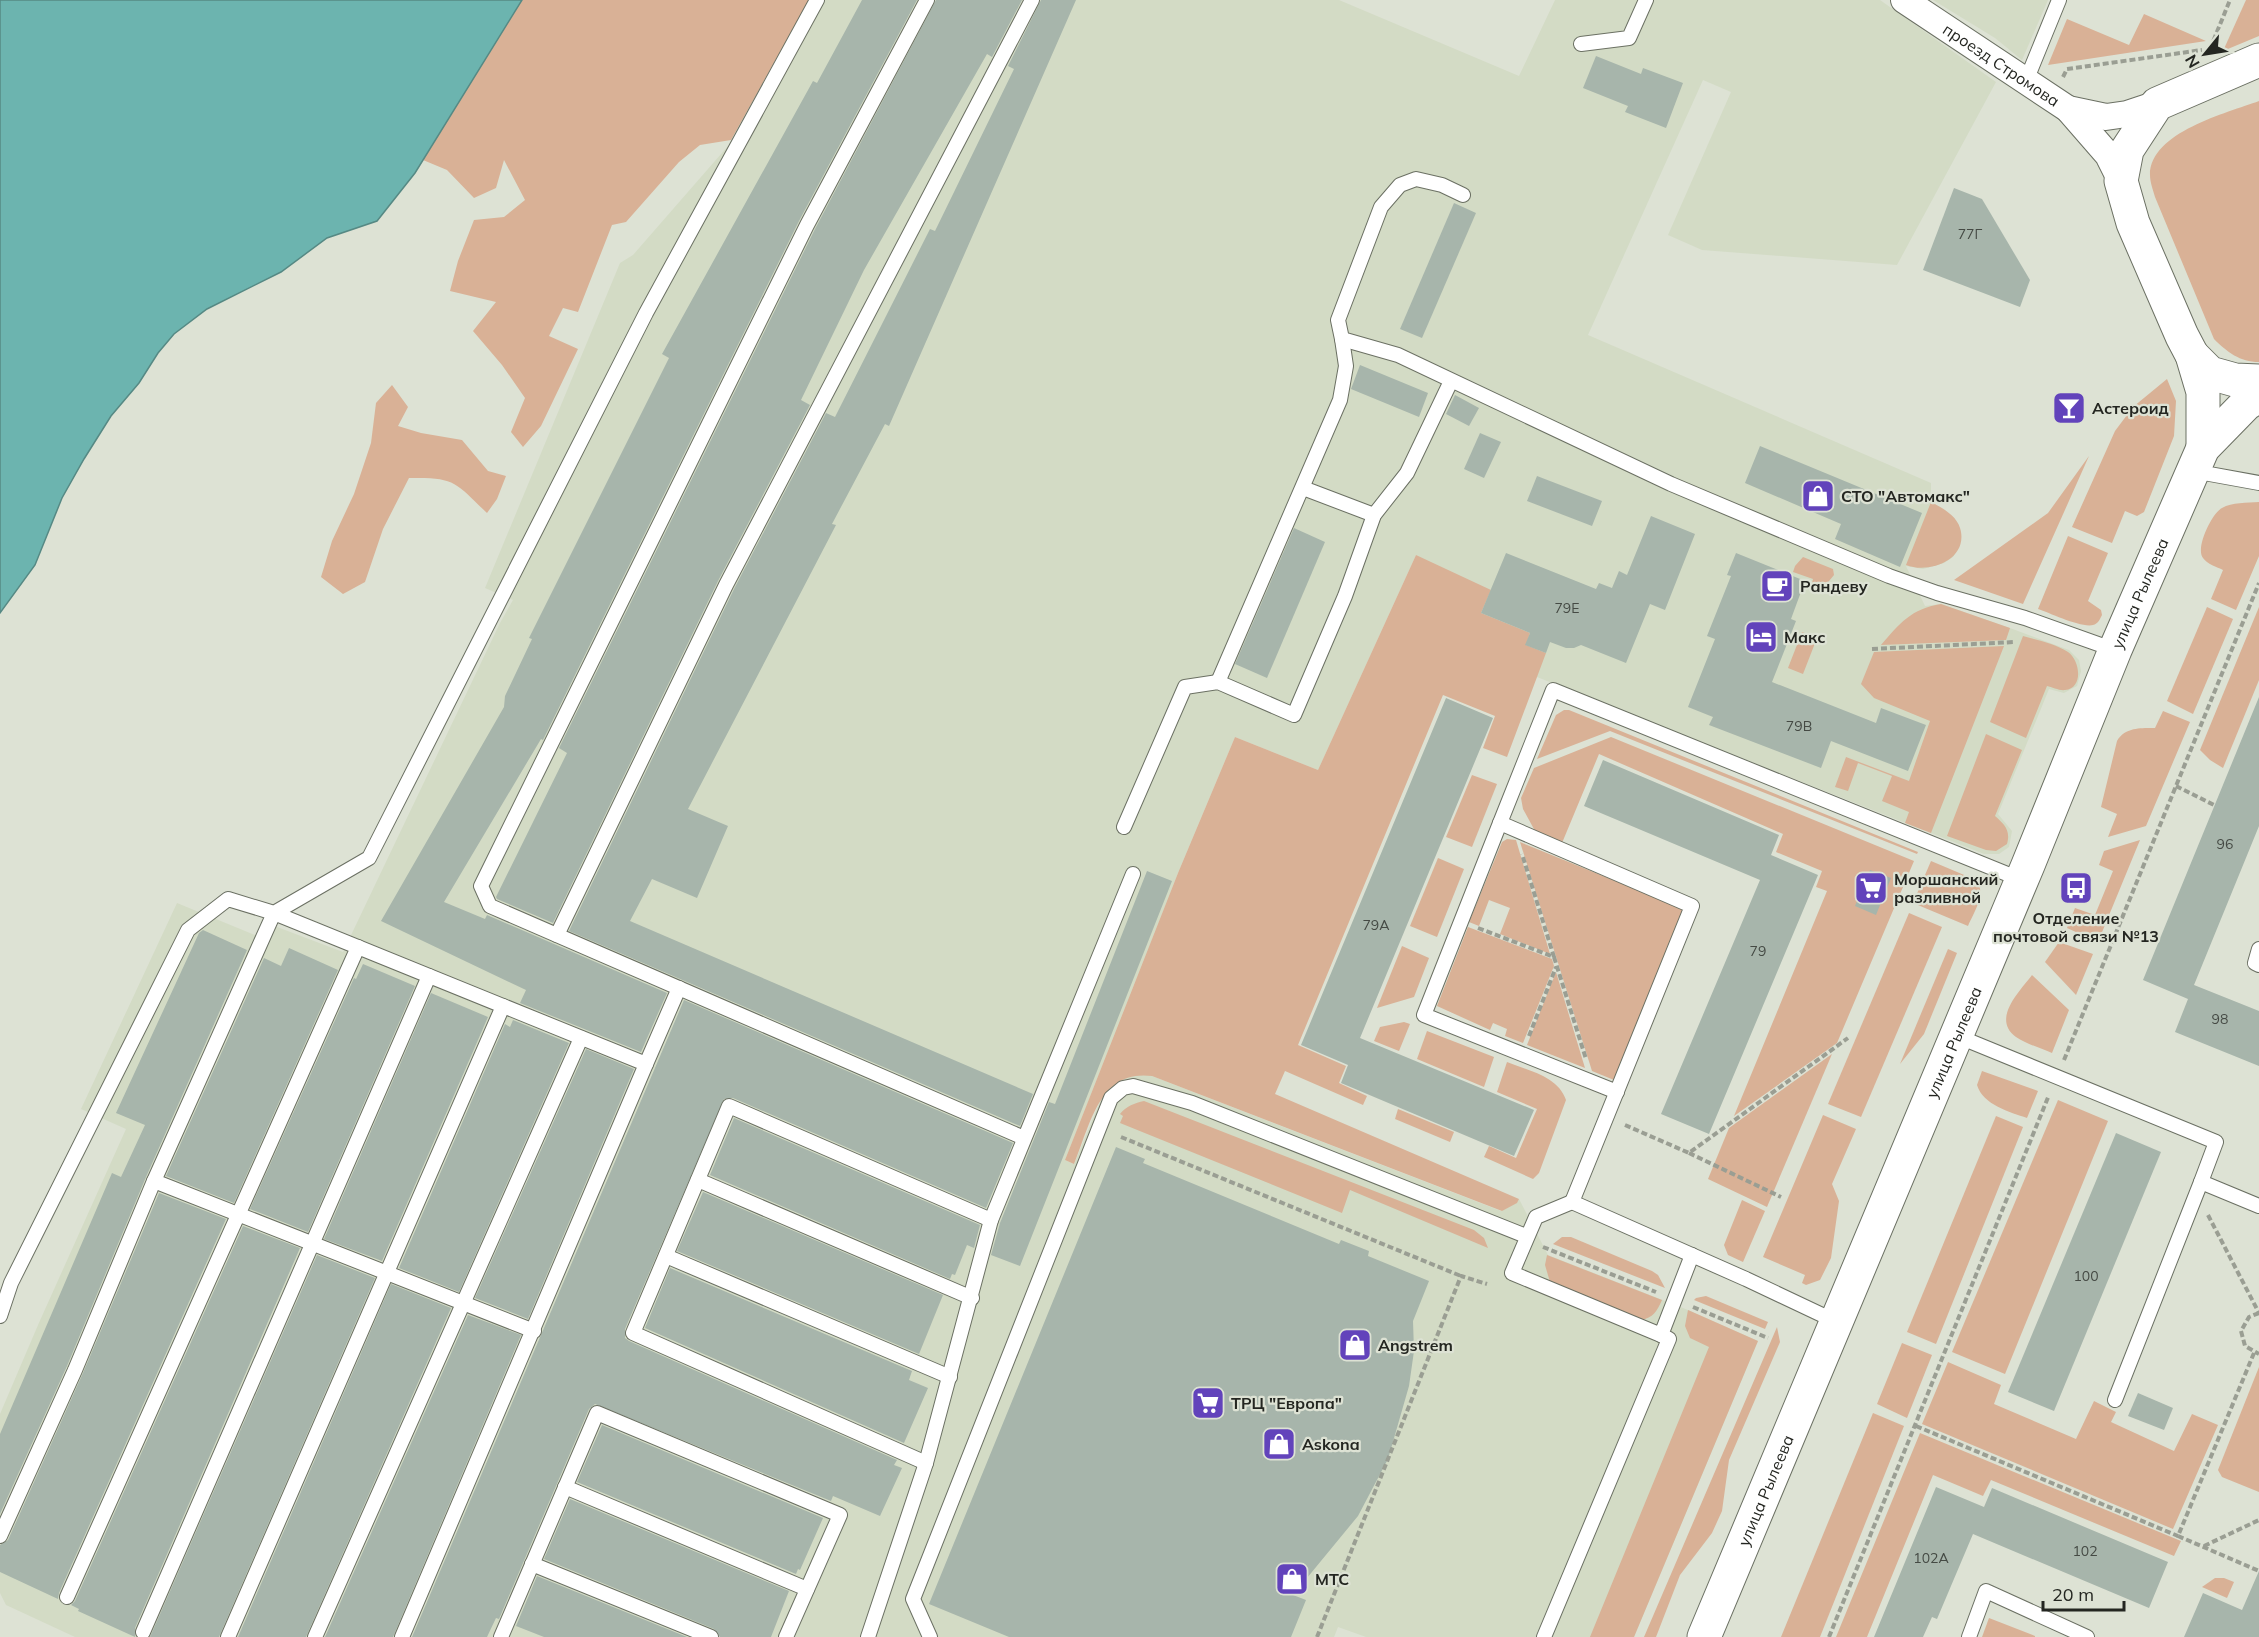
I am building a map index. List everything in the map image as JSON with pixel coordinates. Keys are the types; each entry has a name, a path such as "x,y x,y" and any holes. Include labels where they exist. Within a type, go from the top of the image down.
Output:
{"main road":[{"path":"2198,459 2203,392 2192,354 2133,222 2121,182 2127,150 2157,104 2259,60"},
{"path":"2192,354 2210,374 2235,381 2259,381"},
{"path":"2198,459 2239,410 2259,396"},
{"name":"улица Рылеева","path":"1704,1637 2022,880 2115,650 2198,459"}],"street":[{"name":"проезд Стромова","path":"1904,0 2061,104"},
{"path":"2061,104 2106,117 2127,114 2157,104"},
{"path":"2061,104 2109,155 2121,182"}],"lane":[{"path":"0,1536 75,1370 154,1181 274,913 369,858 646,313 817,0"},
{"path":"927,0 807,225 481,886 490,906 1024,1138"},
{"path":"557,935 726,585 1032,0"},
{"path":"1581,44 1629,38 1646,0"},
{"path":"2026,81 2059,0"},
{"path":"1218,682 1340,400 1346,366 1338,320 1382,207 1400,185 1416,178 1442,185 1463,195"},
{"path":"1342,339 1398,355 1671,484 1889,576 1937,593 2025,618 2115,650"},
{"path":"1124,827 1185,687 1218,682 1294,715 1345,596 1374,515 1407,473 1451,381"},
{"path":"2198,459 2259,483"},
{"path":"1303,488 1374,515"},
{"path":"1617,1092 1424,1015 1552,690 2022,880"},
{"path":"1500,823 1692,906 1572,1202 1536,1217 1512,1273 1669,1339 1544,1637"},
{"path":"868,1637 926,1463 972,1298 991,1220 1133,874"},
{"path":"0,1316 11,1283 188,930 228,899 274,913 646,1064"},
{"path":"67,1597 240,1215 358,947"},
{"path":"2259,949 2255,963 2259,965"},
{"path":"143,1632 429,976"},
{"path":"402,1637 679,988"},
{"path":"228,1637 503,1006"},
{"path":"1957,1036 2216,1142 2115,1400"},
{"path":"315,1637 465,1304 581,1038"},
{"path":"930,1637 913,1599 1107,1107 1115,1093 1133,1086 1192,1104 1526,1238"},
{"path":"926,1463 633,1334 729,1106 991,1220"},
{"path":"698,1180 972,1298"},
{"path":"154,1181 534,1331"},
{"path":"2199,1188 2259,1206"},
{"path":"1572,1202 1836,1322"},
{"path":"666,1256 950,1377"},
{"path":"1661,1335 1692,1256"},
{"path":"501,1637 597,1413 840,1515 786,1637"},
{"path":"565,1487 807,1589"},
{"path":"532,1564 711,1637"},
{"path":"1969,1637 1986,1591 2087,1637"}],"path":[{"path":"2061,104 2067,69 2210,49 2230,0"},
{"path":"1829,1637 2259,583"},
{"path":"1872,649 2015,642"},
{"path":"2176,786 2214,805"},
{"path":"1515,830 1593,1083"},
{"path":"1461,922 1554,957"},
{"path":"1522,1053 1556,966"},
{"path":"1689,1153 1848,1038"},
{"path":"1606,1117 1781,1197"},
{"path":"1121,1137 1486,1284"},
{"path":"2178,1536 2256,1353 2245,1346 2241,1331 2248,1317 2259,1313 2199,1188"},
{"path":"1526,1238 1767,1338"},
{"path":"1317,1637 1461,1275"},
{"path":"1916,1426 2259,1571"},
{"path":"2203,1546 2259,1520"}],"shaded area":[{"path":"522,0 809,0 731,140 700,145 679,162 626,222 612,225 578,312 563,308 549,336 578,349 541,426 523,447 511,432 525,398 502,365 473,331 496,302 450,291 458,261 474,220 504,217 525,200 504,160 496,188 474,198 447,170 423,160"},
{"path":"818,0 1339,0 1519,76 1555,0 1880,0 1996,82 1897,265 1702,250 1668,235 1731,92 1703,80 1588,335 1931,483 1931,502 1954,518 1961,531 1960,545 1953,557 1944,563 1923,569 1906,566 1925,606 1941,604 2010,628 2069,650 2079,660 2081,671 2077,686 2064,693 2049,689 1998,814 2012,831 2009,847 1999,854 1984,854 1537,677 1416,555 1318,770 1235,737 1178,873 1065,1160 1074,1164 1104,1092 1126,1077 1140,1074 1152,1076 1501,1211 1519,1199 1548,1255 1688,1310 1758,1341 1634,1637 1366,1637 1338,1627 1334,1637 75,1637 6,1605 0,1593 0,1414 126,1129 81,1109 177,903 257,936 264,922 343,952 513,600 485,588 620,263 633,255 728,146 744,151"},
{"path":"1933,0 2048,0 2022,60 1995,38"},
{"path":"2246,0 2259,0 2259,36 2223,51"},
{"path":"2144,14 2206,41 2048,65 2067,19 2129,45"},
{"path":"2259,101 2259,362 2252,362 2234,355 2214,339 2155,197 2150,175 2153,160 2176,136 2210,118"},
{"path":"2167,379 2176,401 2174,436 2144,512 2137,516 2125,511 2112,543 2072,527 2115,431 2133,407"},
{"path":"392,385 408,407 398,426 421,433 462,440 488,471 506,476 497,499 487,513 468,494 445,480 409,478 383,529 365,582 343,594 321,577 332,541 354,494 371,443 376,403"},
{"path":"2089,456 2023,604 1954,580 2048,513"},
{"path":"1931,502 1954,517 1960,527 1961,542 1958,551 1944,563 1934,566 1925,568 1906,565"},
{"path":"2259,502 2259,556 2236,610 2211,599 2223,570 2203,558 2201,547 2209,523 2218,511 2235,504"},
{"path":"2068,536 2108,553 2088,601 2101,610 2102,615 2093,625 2073,622 2038,609"},
{"path":"1416,555 1491,590 1481,613 1530,633 1526,645 1546,653 1507,757 1483,748 1495,716 1443,695 1298,1045 1346,1066 1339,1083 1367,1096 1363,1105 1285,1071 1275,1094 1519,1199 1517,1203 1502,1211 1152,1076 1134,1076 1120,1081 1108,1091 1092,1118 1074,1164 1065,1160 1178,873 1235,737 1318,770"},
{"path":"1803,557 1833,569 1834,575 1824,587 1812,583 1813,579 1793,572"},
{"path":"1941,604 2010,628 2006,640 1881,645 1914,613"},
{"path":"2207,607 2233,619 2193,714 2167,701"},
{"path":"2259,607 2259,680 2223,768 2200,750"},
{"path":"1802,632 1817,638 1803,674 1788,668"},
{"path":"2023,636 2052,644 2068,652 2075,661 2078,673 2075,684 2071,688 2063,690 2047,686 2026,738 1990,722"},
{"path":"2004,646 1931,833 1905,823 1909,812 1882,801 1892,776 1858,763 1848,791 1835,787 1846,757 1909,781 1930,721 1874,698 1861,684 1874,652"},
{"path":"1569,710 1918,852 1917,854 1610,731 1537,759 1556,715"},
{"path":"2163,711 2190,722 2146,826 2108,837 2117,814 2101,807 2117,741 2120,736 2129,731 2139,728 2155,728"},
{"path":"1986,734 2022,750 1995,816 2004,825 2008,835 2007,844 1996,851 1986,850 1947,836"},
{"path":"1611,737 1914,861 1837,1043 1734,1116 1827,891 1816,887 1822,871 1776,852 1783,834 1599,754 1562,843 1535,831 1523,809 1521,798 1534,768"},
{"path":"1472,775 1497,784 1472,847 1446,837"},
{"path":"1507,839 1516,840 1550,954 1500,934 1510,908 1489,900 1479,926 1469,922 1502,842"},
{"path":"2140,840 2098,942 2067,928 2075,908 2095,915 2113,871 2099,865 2104,851"},
{"path":"1520,842 1684,909 1614,1080 1592,1071"},
{"path":"1438,858 1464,869 1437,937 1410,926"},
{"path":"1931,861 1976,880 1979,885 1980,897 1968,926 1913,903"},
{"path":"1909,913 1942,927 1861,1117 1828,1104"},
{"path":"1468,927 1552,959 1554,966 1523,1043 1505,1036 1507,1029 1493,1023 1490,1030 1437,1006"},
{"path":"2059,942 2093,954 2076,995 2045,962"},
{"path":"1402,946 1429,958 1414,997 1377,1008"},
{"path":"1948,949 1957,953 1924,1034 1900,1064"},
{"path":"1556,972 1585,1068 1527,1045"},
{"path":"2032,975 2069,1010 2052,1053 2016,1037 2009,1030 2006,1022 2010,1005"},
{"path":"1404,1022 1410,1024 1399,1051 1374,1041 1380,1027"},
{"path":"1427,1031 1494,1057 1484,1087 1417,1059"},
{"path":"1832,1054 1767,1207 1708,1179 1729,1128"},
{"path":"1507,1062 1550,1080 1562,1092 1566,1100 1539,1173 1533,1179 1484,1157 1489,1146 1516,1158 1537,1109 1497,1092"},
{"path":"1982,1071 2038,1091 2027,1118 1998,1107 1985,1098 1977,1085"},
{"path":"2058,1100 2108,1121 2005,1374 1952,1352"},
{"path":"1144,1101 1474,1230 1484,1238 1488,1248 1350,1190 1342,1213 1120,1123 1123,1116 1120,1114 1122,1111"},
{"path":"1398,1109 1454,1132 1450,1142 1395,1119"},
{"path":"1823,1115 1856,1129 1832,1184 1839,1201 1831,1258 1820,1280 1806,1285 1802,1283 1805,1275 1763,1257"},
{"path":"1996,1116 2023,1127 1936,1344 1907,1332"},
{"path":"1742,1200 1765,1211 1743,1262 1728,1255 1724,1245"},
{"path":"1562,1237 1571,1237 1652,1271 1658,1275 1665,1288 1553,1244"},
{"path":"1547,1255 1662,1300 1649,1318 1641,1320 1550,1282 1545,1265"},
{"path":"1706,1296 1768,1322 1765,1329 1694,1300"},
{"path":"1688,1310 1758,1341 1634,1637 1590,1637 1709,1347 1690,1338 1685,1326"},
{"path":"1777,1327 1780,1342 1729,1460 1722,1511 1712,1533 1680,1575 1656,1637 1644,1637"},
{"path":"1902,1343 1932,1355 1907,1418 1877,1404"},
{"path":"1948,1362 2001,1385 1994,1404 2076,1439 2094,1401 2116,1412 2111,1422 2174,1451 2192,1414 2218,1425 2173,1529 1922,1424"},
{"path":"2259,1367 2259,1492 2222,1477 2218,1470"},
{"path":"1873,1413 1904,1426 1820,1637 1781,1637"},
{"path":"1920,1433 2181,1541 2174,1556 1991,1480 1983,1496 1933,1475 1867,1637 1836,1637"},
{"path":"2215,1578 2224,1578 2234,1582 2227,1598 2202,1587"},
{"path":"1989,1618 2035,1636 2035,1637 1982,1637"}],"water":[{"path":"0,0 522,0 415,173 377,221 327,238 281,272 207,309 174,334 158,353 139,383 111,416 84,459 62,498 35,565 0,613"}],"building":[{"path":"862,0 917,0 799,221 543,740 541,739 444,902 485,919 487,915 667,993 641,1052 520,1003 526,990 381,921 504,707 505,696 532,639 529,638 669,358 662,354 813,81 817,83"},
{"path":"936,0 1022,0 992,57 987,54 864,270 801,400 810,405 718,581 553,923 497,899 567,753 559,748 815,229"},
{"path":"1041,0 1076,0 889,426 885,424 832,524 836,525 688,809 728,826 697,898 652,879 630,921 1033,1094 1020,1126 569,931 734,589 826,413 835,417 930,229 935,231 1014,69 1008,66"},
{"path":"1596,56 1641,74 1643,68 1683,83 1666,128 1625,112 1628,106 1583,88"},
{"path":"1954,188 1982,199 2030,280 2020,307 1923,270"},
{"path":"1454,203 1476,213 1422,338 1400,329"},
{"path":"1360,365 1428,393 1419,417 1351,389"},
{"path":"1455,395 1479,408 1469,426 1446,414"},
{"path":"1480,433 1501,442 1484,478 1464,469"},
{"path":"1760,446 1922,513 1900,567 1835,539 1841,524 1745,483"},
{"path":"1537,476 1602,501 1592,526 1527,501"},
{"path":"1651,516 1695,534 1665,610 1650,604 1626,663 1581,645 1566,648 1550,642 1546,653 1525,645 1530,633 1481,613 1506,553 1596,589 1599,583 1612,588 1619,571 1627,575"},
{"path":"1294,528 1325,542 1267,678 1235,664"},
{"path":"1736,553 1805,581 1791,619 1796,621 1772,682 1876,723 1881,708 1926,725 1908,771 1831,741 1821,768 1709,725 1713,717 1688,707 1715,639 1707,636 1731,576 1727,575"},
{"path":"2259,697 2259,826 2194,985 2259,1011 2259,1066 2175,1032 2188,999 2143,980"},
{"path":"1446,698 1493,718 1360,1038 1534,1110 1514,1156 1341,1083 1348,1065 1301,1045"},
{"path":"1603,760 1779,835 1771,855 1818,875 1709,1134 1661,1114 1760,880 1584,806"},
{"path":"1870,870 1891,878 1876,915 1855,906"},
{"path":"1147,871 1172,881 1020,1266 991,1255 1000,1223 1049,1102 1055,1104"},
{"path":"203,930 247,950 146,1177 67,1366 0,1514 0,1434 112,1173 121,1177 145,1125 116,1113 199,933"},
{"path":"289,948 338,970 234,1203 166,1176 264,958 281,966"},
{"path":"363,964 415,986 308,1232 250,1209 354,978 356,979"},
{"path":"431,993 488,1017 382,1261 324,1239"},
{"path":"684,1000 1013,1143 986,1208 733,1098 724,1099 625,1329 625,1338 629,1341 897,1460 894,1465 902,1468 880,1516 833,1496 831,1501 595,1404 589,1409 499,1619 496,1618 487,1637 412,1637"},
{"path":"513,1020 569,1043 459,1292 399,1268 505,1024 510,1027"},
{"path":"586,1049 634,1069 528,1319 475,1298"},
{"path":"734,1118 980,1225 974,1248 967,1245 955,1275 952,1274 950,1279 710,1175"},
{"path":"2116,1133 2161,1152 2054,1411 2008,1392"},
{"name":"ТРЦ \"Европа\"","path":"1116,1147 1145,1159 1143,1163 1339,1244 1341,1240 1369,1251 1368,1256 1429,1281 1413,1321 1414,1351 1409,1386 1388,1459 1358,1516 1293,1595 1306,1600 1291,1637 1009,1637 929,1604"},
{"path":"703,1192 943,1295 919,1354 677,1251"},
{"path":"159,1193 226,1219 58,1599 0,1572 0,1545 8,1540 83,1373"},
{"path":"243,1226 300,1248 135,1628 135,1637 78,1611 79,1609 71,1605 75,1601"},
{"path":"317,1255 375,1278 219,1637 150,1637"},
{"path":"670,1268 912,1371 909,1380 928,1388 904,1443 645,1328"},
{"path":"391,1284 451,1308 306,1637 238,1637"},
{"path":"468,1315 521,1335 393,1637 325,1637"},
{"path":"2138,1393 2173,1408 2164,1430 2128,1416"},
{"path":"602,1425 823,1518 800,1570 798,1569 796,1574 577,1482"},
{"path":"1936,1487 1984,1507 1992,1488 2168,1562 2149,1608 1973,1534 1937,1619 1932,1617 1923,1637 1874,1637"},
{"path":"570,1499 789,1591 771,1637 720,1637 714,1629 544,1559"},
{"path":"2259,1571 2259,1637 2184,1637 2203,1593 2242,1610"},
{"path":"537,1576 687,1637 544,1637 516,1626"}],"place":[{"name":"Астероид","path":"2069,408"},
{"name":"СТО \"Автомакс\"","path":"1818,496"},
{"name":"Рандеву","path":"1777,586"},
{"name":"Макс","path":"1761,637"},
{"name":"Моршанский разливной","path":"1871,888"},
{"name":"Отделение почтовой связи №13","path":"2076,888"},
{"name":"Angstrem","path":"1355,1345"},
{"name":"ТРЦ \"Европа\"","path":"1208,1403"},
{"name":"Askona","path":"1279,1444"},
{"name":"МТС","path":"1292,1579"}]}
